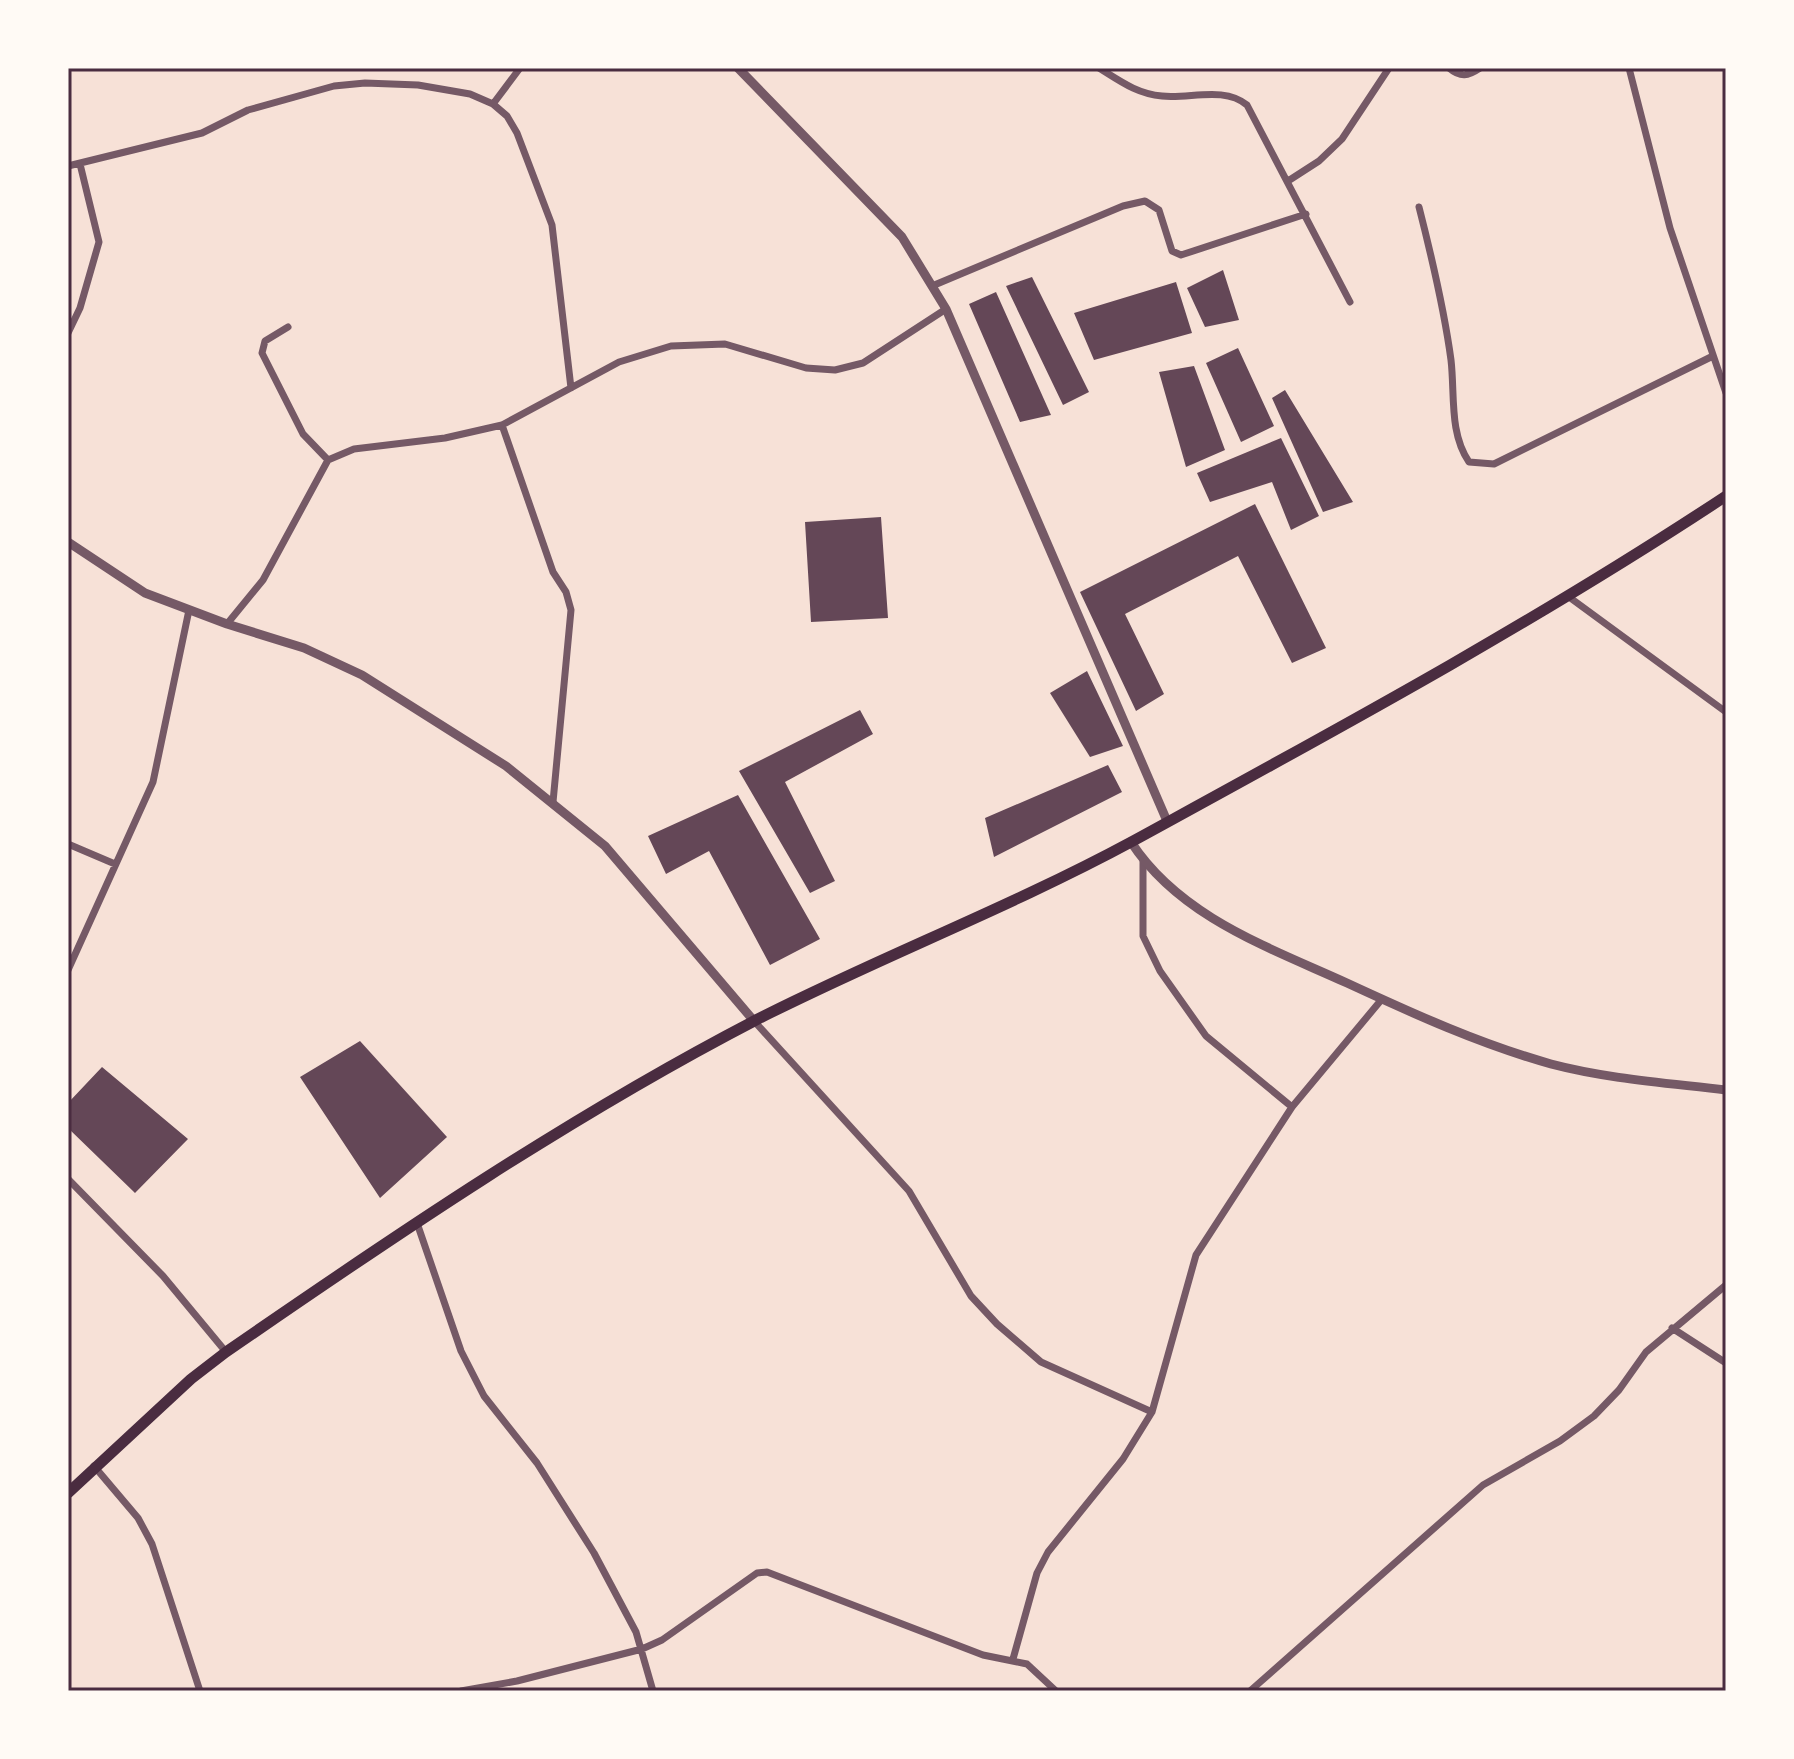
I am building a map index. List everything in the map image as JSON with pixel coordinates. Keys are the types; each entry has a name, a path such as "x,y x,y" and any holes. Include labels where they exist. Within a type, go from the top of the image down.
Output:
{"main road":[{"path":"68,1493 94,1466 226,1352 537,1146 754,1021 1131,842 1418,686 1569,597 1726,496"}],"street":[{"path":"493,104 520,68"},
{"path":"738,68 902,237 946,309 1167,821"},
{"path":"1099,68 1135,91 1161,96 1237,97 1247,105 1350,302"},
{"path":"1288,181 1319,161 1342,139 1389,68"},
{"path":"1449,68 1458,75 1470,75 1480,68"},
{"path":"1629,68 1670,228 1726,393"},
{"path":"68,166 202,133 248,110 334,86 365,83 418,85 470,94 493,104 507,116 517,133 552,225 571,388"},
{"path":"68,333 80,308 99,242 80,164"},
{"path":"932,286 1123,206 1145,201 1159,210 1172,251 1181,255 1306,214"},
{"path":"1419,207 1446,328 1457,445 1469,462 1494,464 1713,356"},
{"path":"227,624 263,580 328,460 354,449 445,438 502,425 619,362 671,346 725,344 806,368 835,370 863,363 946,309"},
{"path":"288,327 265,341 262,353 303,434 328,460"},
{"path":"502,425 553,572 566,592 571,610 553,802"},
{"path":"68,542 145,593 227,624 304,648 362,675 506,766 553,802 605,846 754,1021 909,1191 971,1296 997,1324 1041,1362 1152,1412"},
{"path":"1569,597 1726,712"},
{"path":"68,970 153,782 189,610"},
{"path":"1131,842 1143,861 1172,891 1231,929 1454,1032 1550,1064 1590,1073 1726,1090"},
{"path":"68,844 115,864"},
{"path":"1143,861 1143,936 1160,971 1206,1036 1292,1107"},
{"path":"1013,1659 1037,1573 1048,1552 1123,1459 1152,1412 1196,1255 1292,1107 1382,999"},
{"path":"68,1179 163,1276 226,1352"},
{"path":"417,1223 461,1351 484,1396 561,1498 642,1649 653,1691"},
{"path":"1250,1691 1483,1485 1560,1441 1594,1416 1619,1390 1646,1352 1726,1285"},
{"path":"1672,1328 1726,1363"},
{"path":"94,1466 138,1518 152,1544 200,1691"},
{"path":"461,1691 517,1681 642,1649 662,1640 757,1573 767,1572 983,1655 1027,1664 1056,1691"}],"building":[{"path":"1223,270 1239,320 1205,327 1187,288"},
{"path":"1032,277 1089,392 1063,405 1006,286"},
{"path":"1176,282 1192,333 1094,360 1074,313"},
{"path":"996,292 1051,415 1020,422 969,304"},
{"path":"1238,348 1274,426 1241,442 1206,363"},
{"path":"1194,366 1225,450 1186,467 1159,372"},
{"path":"1285,390 1353,502 1323,512 1272,398"},
{"path":"1281,438 1319,516 1291,530 1272,482 1210,502 1197,473"},
{"path":"1255,504 1326,648 1292,663 1238,556 1125,614 1164,694 1136,711 1080,592"},
{"path":"881,517 888,618 811,622 805,522"},
{"path":"1087,671 1123,746 1090,757 1050,693"},
{"path":"860,710 873,734 785,782 835,881 810,893 739,771"},
{"path":"1108,765 1122,792 994,857 985,818"},
{"path":"738,795 820,939 770,965 709,851 666,874 648,836"},
{"path":"360,1041 447,1137 380,1198 300,1077"},
{"path":"102,1067 188,1139 135,1193 68,1128 68,1103"}]}
